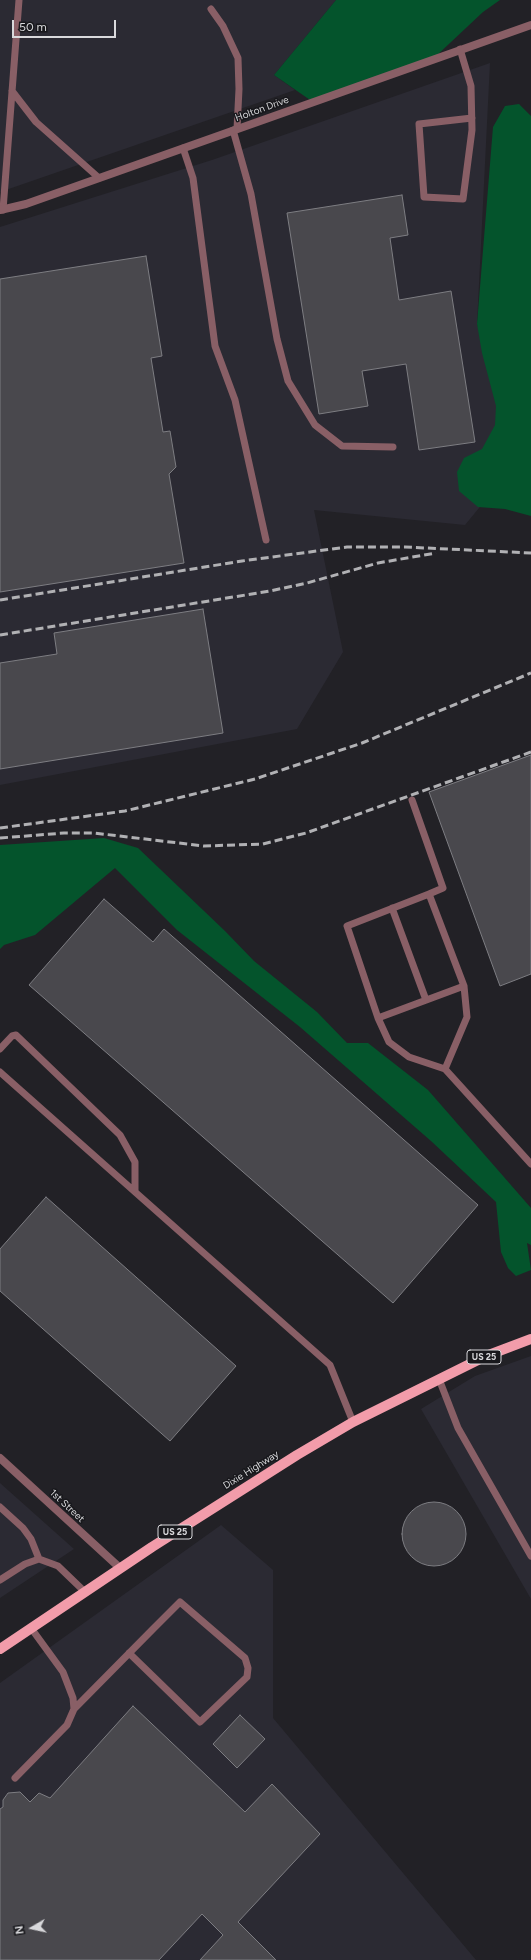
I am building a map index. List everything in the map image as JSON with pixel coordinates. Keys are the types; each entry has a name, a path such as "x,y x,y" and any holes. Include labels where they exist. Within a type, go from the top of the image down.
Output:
{"main road":[{"name":"Dixie Highway","path":"0,1649 120,1568 235,1494 353,1422 486,1356 531,1339"}],"street":[{"name":"Holton Drive","path":"1,210 26,204 531,25"},
{"name":"1st Street","path":"0,1458 120,1568"}],"lane":[{"path":"1,210 19,0"},
{"path":"211,9 224,26 238,58 239,90 235,130 251,194 277,339 288,381 315,425 342,446 393,447"},
{"path":"460,49 471,86 472,118 472,130 463,199 424,197 419,124 472,118"},
{"path":"12,91 36,122 99,178"},
{"path":"183,148 193,178 216,346 235,400 266,540"},
{"path":"412,800 443,888 347,926 378,1018 389,1042 409,1057 445,1069 531,1164"},
{"path":"430,894 464,986 467,1017 445,1069"},
{"path":"392,908 426,1000"},
{"path":"378,1018 464,986"},
{"path":"0,1049 12,1036 16,1035 120,1135 135,1162 135,1191"},
{"path":"0,1072 330,1364 353,1422"},
{"path":"439,1379 458,1428 531,1556"},
{"path":"0,1507 23,1528 31,1539 39,1559"},
{"path":"0,1580 25,1564 39,1559 58,1566 85,1592"},
{"path":"15,1778 66,1724 74,1709 129,1653 180,1602 245,1658 248,1668 247,1677 200,1722 129,1653"},
{"path":"32,1628 63,1672 72,1698 74,1709"}],"shaded area":[{"path":"0,0 336,0 274,75 295,90 0,192"},
{"path":"490,63 477,324 516,463 465,525 314,510 343,652 297,729 0,785 0,227 212,160"},
{"path":"531,1356 531,1599 421,1409 475,1376"},
{"path":"0,1483 74,1549 0,1598"},
{"path":"221,1525 273,1570 273,1718 476,1960 0,1960 0,1683"}],"green space":[{"path":"336,0 500,0 483,12 434,58 313,102 274,75"},
{"path":"519,104 531,116 531,516 505,509 478,507 459,491 457,472 464,458 482,449 495,425 496,406 482,353 477,324 493,127 505,106"},
{"path":"104,838 138,848 225,931 254,961 317,1012 347,1043 368,1043 428,1090 531,1208 531,1245 527,1243 531,1270 516,1276 508,1268 501,1252 496,1202 431,1141 300,1027 177,930 115,868 35,935 4,945 0,949 0,845"}],"building":[{"path":"402,195 408,235 390,238 399,300 451,291 475,442 419,450 406,364 362,371 368,406 319,414 287,213"},
{"path":"146,256 162,356 151,358 163,432 170,431 176,467 169,474 184,563 0,592 0,279"},
{"path":"203,609 223,733 0,769 0,663 57,654 54,633"},
{"path":"531,755 531,974 500,986 429,792"},
{"path":"104,899 153,942 164,929 478,1205 393,1303 29,985"},
{"path":"46,1197 236,1366 170,1441 0,1291 0,1249"},
{"path":"428,1502 440,1502 457,1511 464,1522 466,1534 464,1546 457,1557 440,1566 428,1566 416,1561 407,1552 402,1540 402,1528 407,1516 416,1507"},
{"path":"133,1706 245,1812 272,1784 320,1834 238,1922 276,1960 200,1960 223,1935 202,1914 159,1960 0,1960 0,1809 3,1807 3,1800 8,1793 20,1792 30,1802 39,1793 50,1798"},
{"path":"240,1715 265,1739 237,1768 213,1744"}],"railway":[{"path":"0,600 242,561 347,547 405,547 531,553"},
{"path":"0,635 270,591 307,583 378,563 436,553"},
{"path":"0,828 125,811 255,779 362,743 531,673"},
{"path":"0,838 64,833 94,833 204,846 263,844 306,833 531,752"}]}
